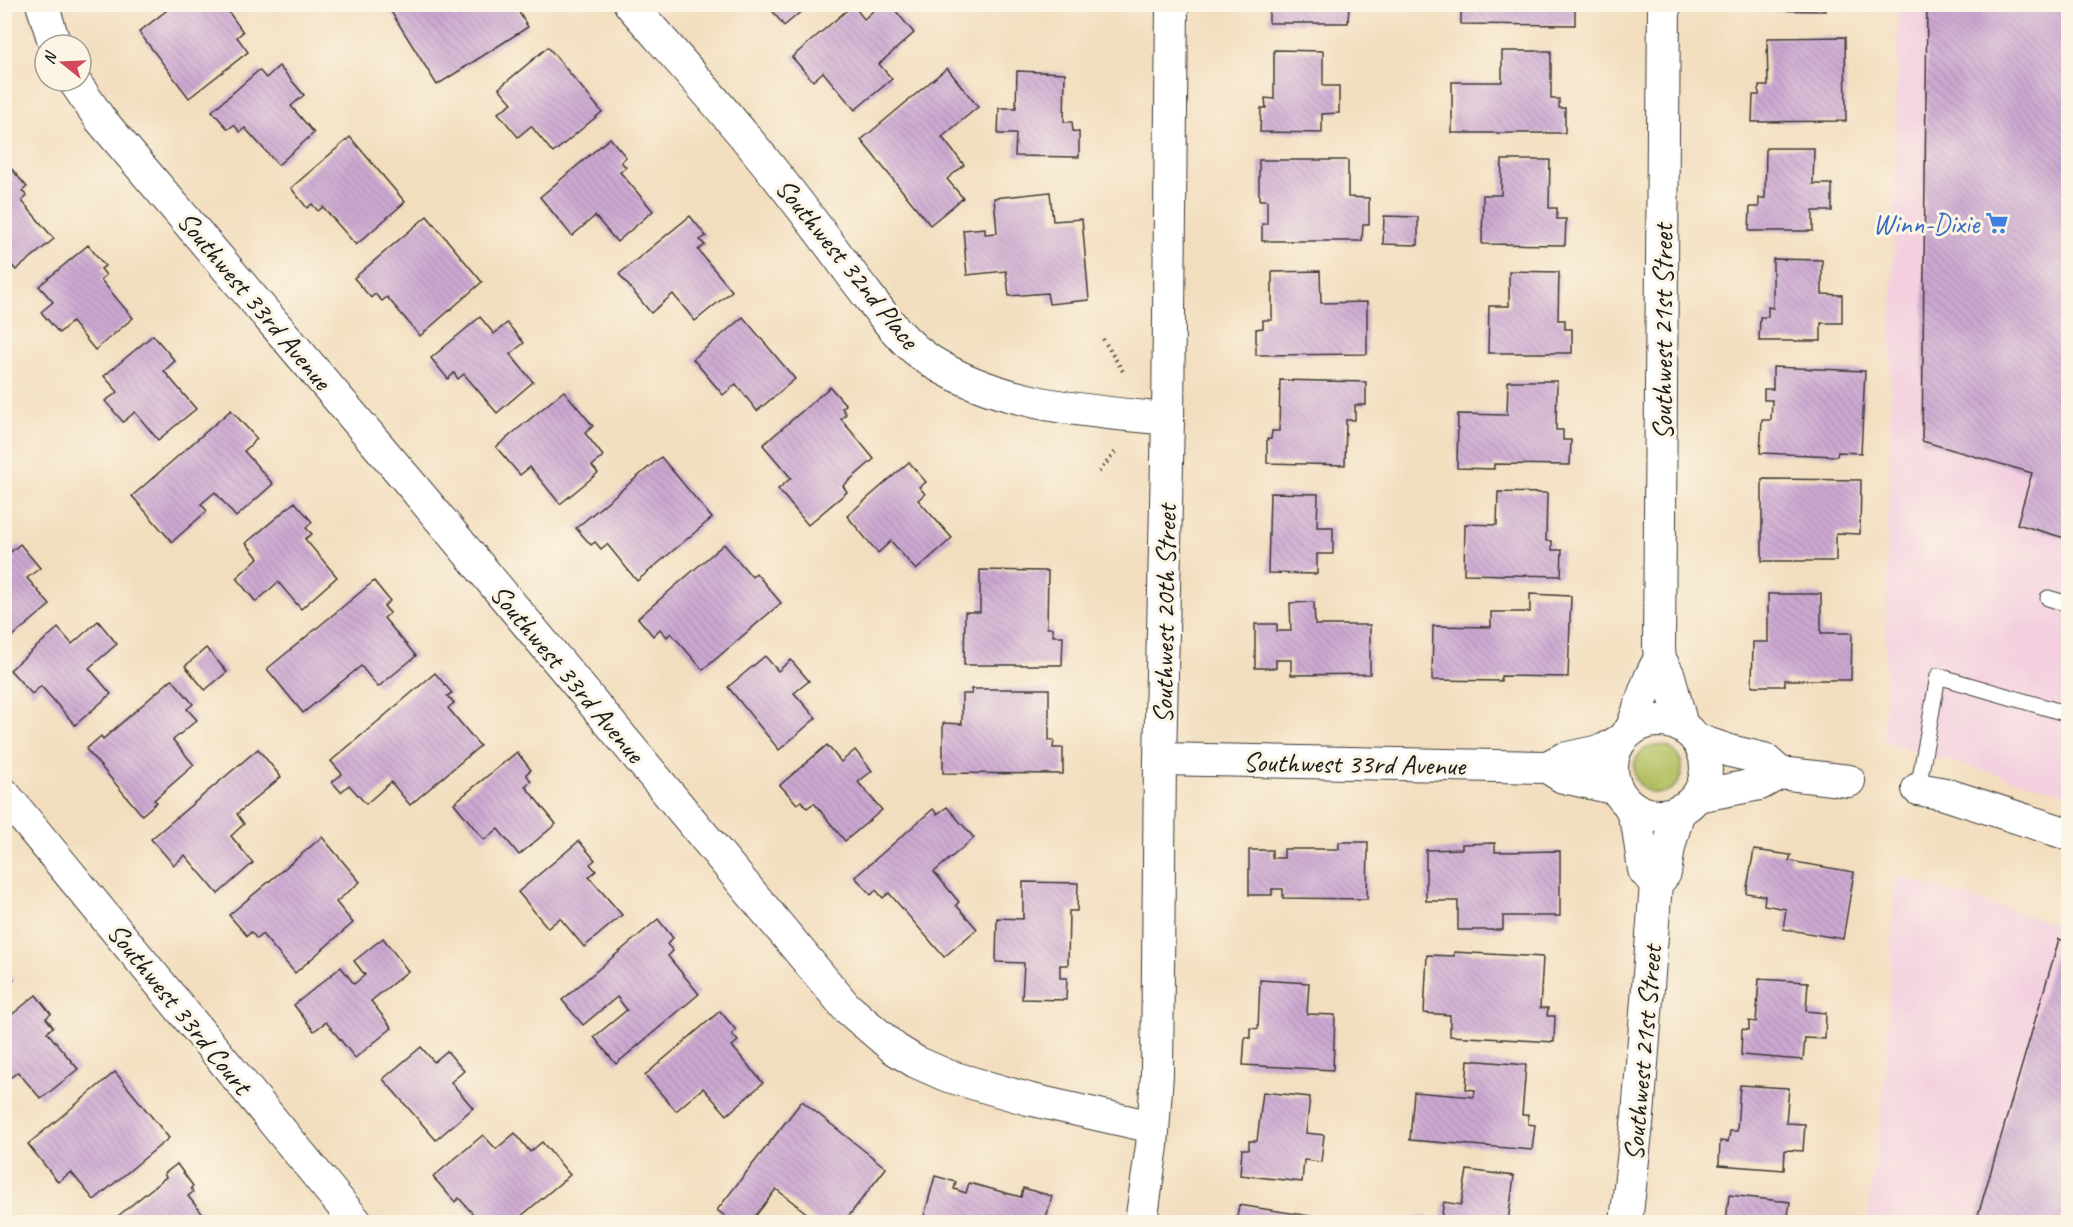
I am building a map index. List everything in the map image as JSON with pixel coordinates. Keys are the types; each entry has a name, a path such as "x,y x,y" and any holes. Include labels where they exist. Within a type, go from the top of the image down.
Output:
{"street":[{"path":"42,4 51,33"},
{"name":"Southwest 32nd Place","path":"630,4 700,83 772,170 888,321 911,346 931,361 976,384 1022,399 1057,406 1168,418"},
{"name":"Southwest 20th Street","path":"1141,1222 1154,1127 1157,1063 1160,759 1168,418 1172,4"},
{"name":"Southwest 21st Street","path":"1664,4 1660,659 1670,676 1690,733"},
{"name":"Southwest 33rd Avenue","path":"82,93 100,119 415,489 846,1007 895,1049 916,1062 948,1076 1028,1099 1154,1127"},
{"name":"Southwest 21st Street","path":"1626,735 1643,703 1649,676 1660,659"},
{"path":"1656,884 1644,870 1638,828 1613,777 1612,764 1615,752 1626,735 1643,723 1657,720 1670,722 1730,751 1764,759 1780,773 1849,781"},
{"path":"1688,803 1704,783 1706,768 1704,754 1690,733"},
{"name":"Southwest 33rd Avenue","path":"1160,759 1547,767 1563,759 1604,750 1626,735"},
{"name":"Southwest 33rd Avenue","path":"1547,767 1563,777 1624,798"},
{"path":"1624,798 1642,812 1654,815 1668,814 1688,803 1728,788 1760,784 1780,773"},
{"path":"1918,789 1945,794 2068,834"},
{"name":"Southwest 33rd Court","path":"4,794 356,1222"},
{"name":"Southwest 21st Street","path":"1626,1222 1638,1115 1656,884 1665,873 1669,847 1688,803"}],"lane":[{"path":"2048,598 2068,604"},
{"path":"1918,789 1938,676 2068,714"}],"path":[{"path":"1103,339 1124,373"},
{"path":"1099,472 1117,449"}],"shaded area":[{"path":"1898,5 2068,5 2068,794 1884,743"},
{"path":"1895,875 2068,928 2068,1222 1867,1222 1885,1078"}],"green space":[{"path":"1653,745 1663,745 1678,755 1682,769 1681,778 1672,789 1663,793 1653,793 1638,783 1634,774 1634,764 1644,749"}],"building":[{"path":"175,4 223,4 243,32 237,37 248,52 189,98 139,32"},
{"path":"399,4 514,4 528,27 437,85 390,10"},
{"path":"767,4 810,4 784,26"},
{"path":"881,4 890,4 914,33 879,64 892,79 855,110 823,72 813,81 792,57 853,5 864,19"},
{"path":"1269,4 1349,4 1348,23 1269,23"},
{"path":"1461,4 1575,4 1575,25 1461,24"},
{"path":"1763,4 1826,4 1826,11 1763,10"},
{"name":"Winn-Dixie","path":"1927,4 2068,4 2068,539 2017,524 2032,473 1922,441"},
{"path":"1845,37 1846,121 1752,122 1753,95 1759,95 1759,86 1768,86 1767,38"},
{"path":"548,47 602,112 553,153 531,126 518,137 498,113 512,103 499,88"},
{"path":"1274,50 1323,51 1323,86 1339,86 1339,113 1322,114 1322,133 1260,132 1261,108 1266,108 1265,98 1274,99"},
{"path":"1502,51 1551,51 1551,99 1559,99 1559,108 1565,108 1565,133 1452,133 1452,82 1502,82"},
{"path":"279,66 304,95 291,106 314,133 278,165 245,128 240,132 234,125 228,129 212,111 259,70 266,78"},
{"path":"947,68 978,107 942,137 964,165 947,179 963,198 930,225 861,140"},
{"path":"1017,71 1065,73 1064,122 1072,122 1073,131 1079,132 1079,157 1015,156 1016,134 998,134 999,108 1016,108"},
{"path":"350,137 405,202 356,245 323,207 318,211 312,204 307,208 291,188"},
{"path":"610,138 626,157 621,162 626,167 620,172 653,211 617,242 595,216 572,236 540,197"},
{"path":"1766,148 1814,148 1813,184 1832,184 1832,211 1813,211 1813,231 1749,231 1750,207 1759,207 1759,198 1765,198"},
{"path":"1259,160 1348,160 1348,197 1369,198 1369,224 1363,224 1362,241 1262,241 1262,224 1267,224 1267,200 1259,200"},
{"path":"1502,160 1550,160 1549,208 1557,208 1557,219 1566,219 1565,245 1482,244 1483,195 1501,195"},
{"path":"9,166 27,187 22,191 27,196 22,201 54,239 16,270 4,257 4,170"},
{"path":"1050,192 1053,221 1082,219 1089,300 1049,304 1047,293 1009,296 1006,271 967,275 963,230 985,228 985,234 997,233 994,198"},
{"path":"427,216 482,282 420,336 387,297 382,301 375,294 371,298 354,278"},
{"path":"690,216 706,236 700,240 705,245 698,250 732,291 695,321 673,294 651,313 619,274"},
{"path":"1384,216 1418,217 1418,245 1383,244"},
{"path":"88,245 105,266 101,269 106,275 101,280 133,318 95,350 72,322 59,333 41,312 53,302 39,286"},
{"path":"1773,259 1822,260 1822,294 1842,295 1842,323 1821,323 1821,341 1759,341 1760,317 1768,317 1768,307 1773,308"},
{"path":"1320,271 1321,303 1367,302 1367,354 1256,355 1256,329 1263,328 1263,320 1272,320 1272,272"},
{"path":"1509,271 1559,272 1558,320 1565,320 1565,329 1572,329 1572,353 1488,353 1489,306 1509,306"},
{"path":"480,317 494,334 507,323 524,343 510,354 533,382 497,413 464,374 458,379 454,373 448,379 431,358"},
{"path":"743,317 795,379 757,411 736,384 723,395 693,359"},
{"path":"153,335 175,361 164,371 196,409 158,440 135,412 123,422 105,401 118,392 104,376"},
{"path":"1773,367 1865,371 1861,453 1838,452 1837,456 1760,453 1762,420 1771,420 1772,400 1764,400 1764,389 1773,389"},
{"path":"1280,380 1366,382 1366,405 1355,405 1355,420 1346,420 1345,465 1267,463 1267,439 1271,439 1272,431 1279,431"},
{"path":"1508,381 1557,381 1556,430 1563,430 1563,440 1571,440 1570,465 1494,464 1494,469 1457,468 1458,414 1507,415"},
{"path":"830,387 846,405 842,408 846,414 841,419 874,459 843,486 847,492 808,525 778,489 791,478 763,445"},
{"path":"564,391 593,426 585,433 603,456 592,466 598,473 560,504 530,467 520,475 496,447"},
{"path":"231,410 257,439 244,451 273,484 236,517 215,492 201,504 207,511 172,542 132,496"},
{"path":"661,457 712,518 637,581 607,544 601,549 595,542 591,545 576,528"},
{"path":"909,462 926,482 919,487 925,494 918,500 952,538 916,570 891,541 878,553 847,516"},
{"path":"1762,479 1861,480 1860,534 1836,533 1836,561 1762,561"},
{"path":"1498,492 1547,493 1546,541 1552,541 1552,550 1562,550 1561,576 1464,574 1465,524 1497,525"},
{"path":"1270,493 1318,494 1317,527 1333,527 1333,554 1317,554 1317,574 1268,573"},
{"path":"295,502 312,522 306,528 312,534 305,539 337,577 301,609 278,582 256,602 236,578 258,558 246,543"},
{"path":"20,544 40,568 27,578 50,605 13,636 4,625 4,554 6,556"},
{"path":"724,544 752,577 756,573 781,603 703,670 671,633 667,637 660,629 653,636 638,618"},
{"path":"980,570 1048,571 1047,628 1053,628 1053,636 1063,636 1062,665 964,665 965,612 980,612"},
{"path":"374,581 390,601 384,606 390,613 384,618 416,656 378,687 361,666 303,713 267,669"},
{"path":"1530,594 1571,596 1568,677 1501,676 1501,681 1432,680 1433,626 1491,627 1491,612 1530,612"},
{"path":"1768,594 1821,594 1821,633 1852,633 1851,680 1785,680 1785,686 1752,686 1753,642 1768,642"},
{"path":"1314,602 1315,625 1370,625 1370,674 1291,675 1291,660 1276,660 1276,668 1255,668 1255,624 1277,624 1277,631 1291,631 1290,603"},
{"path":"98,621 117,644 89,668 111,694 75,725 41,686 32,694 10,670 58,628 72,644"},
{"path":"206,648 227,672 205,690 185,666"},
{"path":"765,656 778,671 791,660 809,681 794,693 816,718 779,750 728,687"},
{"path":"435,673 452,693 447,696 454,703 448,708 480,746 410,805 391,782 366,804 349,785 341,792 332,782 342,774 331,761"},
{"path":"172,679 193,704 187,709 197,720 173,740 194,765 154,800 157,802 142,815 86,749 101,736 103,739"},
{"path":"971,689 1049,689 1049,740 1054,740 1053,748 1063,748 1063,774 943,773 943,723 962,724 962,694 972,694"},
{"path":"827,745 841,762 855,750 872,771 858,782 882,810 845,841 814,803 807,808 801,801 797,804 780,785"},
{"path":"258,749 281,777 237,814 244,824 231,836 253,863 218,894 185,855 174,865 151,839"},
{"path":"517,752 531,770 526,774 531,781 525,786 556,824 519,855 498,829 484,840 454,803"},
{"path":"947,807 974,838 934,872 959,902 956,905 977,929 944,957 889,893 883,898 876,890 871,895 855,877 933,809 937,814"},
{"path":"322,837 360,882 336,902 353,923 295,973 262,934 257,939 251,932 247,936 229,915"},
{"path":"579,841 595,860 590,864 596,871 589,877 622,915 584,947 560,918 548,928 518,892"},
{"path":"1339,842 1368,842 1367,899 1283,898 1283,889 1272,889 1272,895 1249,895 1249,850 1272,850 1272,858 1284,858 1284,849 1339,849"},
{"path":"1495,843 1495,852 1560,851 1560,916 1503,916 1503,930 1458,930 1458,901 1426,901 1426,850 1462,849 1462,844"},
{"path":"1754,850 1791,855 1789,861 1854,872 1843,939 1783,929 1786,909 1764,905 1765,896 1746,893"},
{"path":"1023,882 1078,883 1077,911 1069,911 1068,965 1060,965 1060,978 1067,978 1066,1000 1022,999 1024,963 996,962 997,918 1023,919"},
{"path":"658,919 673,938 667,944 673,951 668,956 699,994 616,1064 594,1037 627,1010 617,997 583,1025 562,1000"},
{"path":"383,938 408,971 371,1001 392,1028 355,1058 326,1022 314,1031 294,1005 341,967 354,984 365,975 354,961"},
{"path":"2059,939 2068,942 2068,1222 1976,1222"},
{"path":"1454,952 1543,957 1540,1008 1548,1008 1547,1016 1555,1016 1554,1042 1450,1036 1450,1015 1424,1013 1427,955 1454,956"},
{"path":"4,968 14,980 4,987"},
{"path":"1759,979 1808,982 1806,1011 1826,1013 1825,1039 1805,1038 1803,1060 1741,1055 1742,1029 1749,1030 1749,1021 1756,1022"},
{"path":"1260,980 1309,983 1307,1014 1335,1015 1333,1070 1243,1065 1245,1037 1250,1038 1250,1028 1258,1029"},
{"path":"36,995 51,1014 46,1018 53,1027 47,1032 78,1069 41,1099 18,1072 4,1082 4,1021"},
{"path":"720,1011 736,1030 732,1034 738,1041 732,1046 763,1083 727,1115 703,1088 676,1111 645,1075"},
{"path":"421,1047 434,1062 447,1051 464,1071 451,1082 473,1108 436,1140 383,1079"},
{"path":"1468,1060 1526,1065 1522,1115 1528,1115 1528,1124 1535,1125 1532,1150 1410,1140 1414,1092 1474,1097 1475,1090 1466,1089"},
{"path":"115,1072 169,1138 94,1200 71,1172 58,1182 28,1144"},
{"path":"1740,1085 1789,1088 1786,1123 1805,1124 1803,1151 1785,1150 1784,1170 1719,1165 1720,1141 1728,1142 1730,1131 1737,1131"},
{"path":"1263,1092 1310,1097 1306,1133 1324,1135 1321,1162 1304,1160 1302,1182 1240,1175 1242,1149 1249,1149 1249,1141 1257,1141"},
{"path":"802,1101 886,1168 844,1222 818,1222 776,1189 751,1222 733,1222 717,1210"},
{"path":"515,1133 530,1152 542,1142 570,1175 514,1222 480,1222 459,1198 455,1202 433,1177 483,1135 496,1149"},
{"path":"177,1164 193,1186 191,1188 193,1192 188,1196 209,1222 123,1222 118,1216 166,1177 164,1174"},
{"path":"1467,1170 1514,1176 1508,1222 1416,1222 1417,1216 1441,1219 1444,1202 1461,1205"},
{"path":"935,1176 956,1182 954,1189 966,1193 969,1183 1021,1197 1023,1188 1052,1196 1045,1222 933,1222 923,1220"},
{"path":"1729,1195 1790,1202 1787,1222 1726,1222"},
{"path":"1239,1205 1317,1217 1316,1222 1236,1222"}],"place":[{"name":"Winn-Dixie","path":"1997,223"}]}
